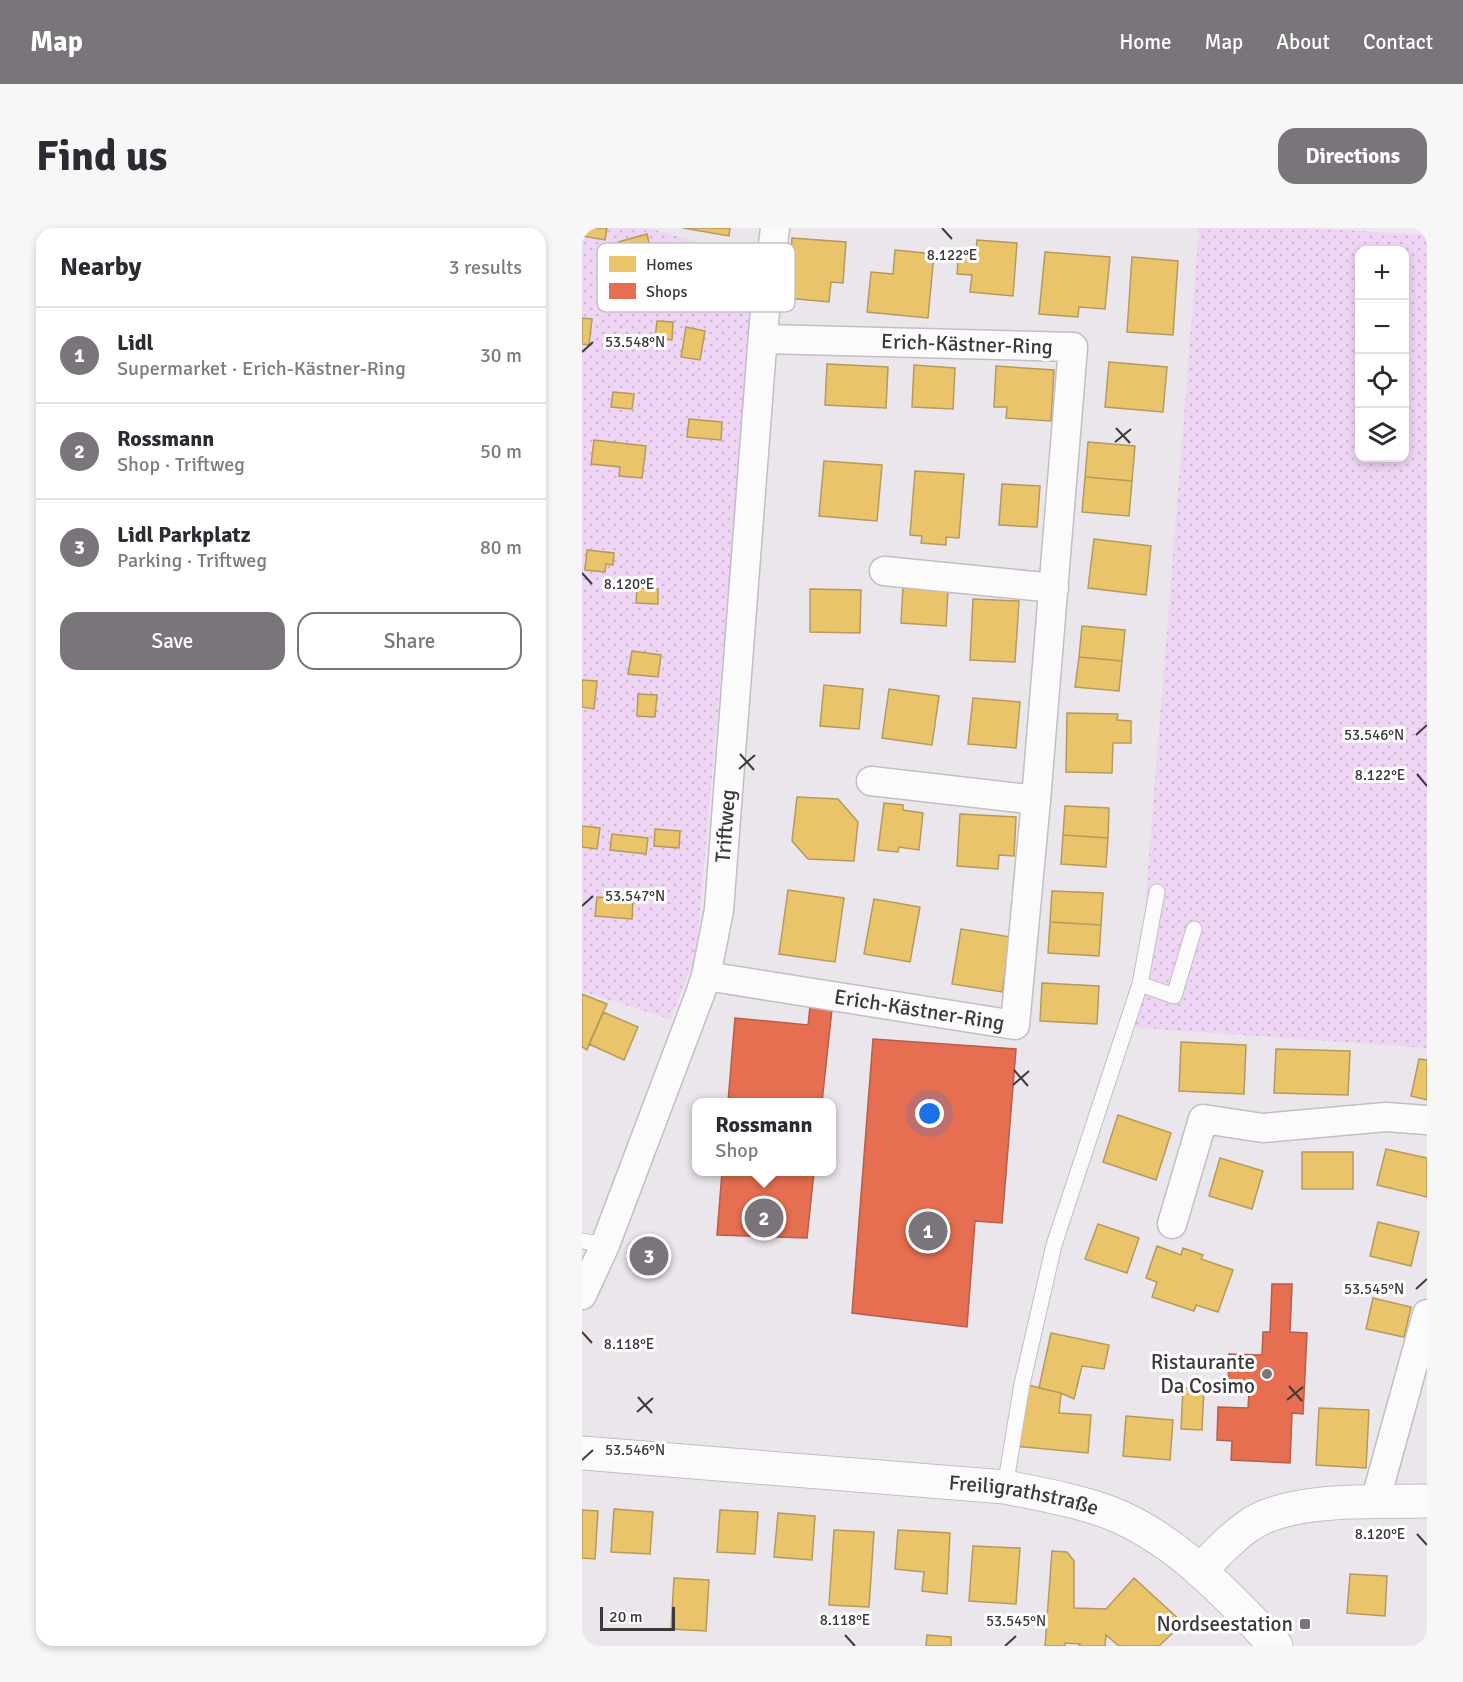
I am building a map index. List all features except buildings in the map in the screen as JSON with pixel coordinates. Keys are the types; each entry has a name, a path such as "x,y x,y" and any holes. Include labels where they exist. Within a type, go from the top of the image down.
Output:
{"main road":[{"name":"Freiligrathstraße","path":"582,1453 1005,1487 1073,1500 1110,1513 1147,1531 1174,1549 1200,1571 1276,1646"},
{"path":"1200,1571 1224,1546 1253,1523 1280,1512 1315,1505 1427,1501"}],"street":[{"name":"Triftweg","path":"773,243 775,228"},
{"name":"Triftweg","path":"582,1295 593,1243 706,976 720,910 766,312"},
{"name":"Erich-Kästner-Ring","path":"706,976 1015,1025 1036,800 1073,347 763,339"},
{"path":"884,571 1054,588"},
{"path":"871,781 1036,800"},
{"path":"1172,1224 1203,1119 1263,1128 1386,1117 1427,1120"},
{"path":"1376,1502 1427,1314"}],"lane":[{"path":"1005,1487 1023,1384 1054,1245 1140,984 1157,892"},
{"path":"1140,984 1174,996 1194,929"}],"shaded area":[{"path":"582,228 648,228 701,243 597,243 597,312 753,312 696,956 670,1019 582,991"},
{"path":"1199,228 1311,228 1427,235 1427,1048 1126,1027 1143,932"}],"place":[{"name":"Rossmann","path":"764,1218"},
{"name":"Lidl","path":"928,1231"},
{"name":"Lidl Parkplatz","path":"649,1256"},
{"name":"Ristaurante Da Cosimo","path":"1267,1374"},
{"name":"Nordseestation","path":"1305,1624"}]}
